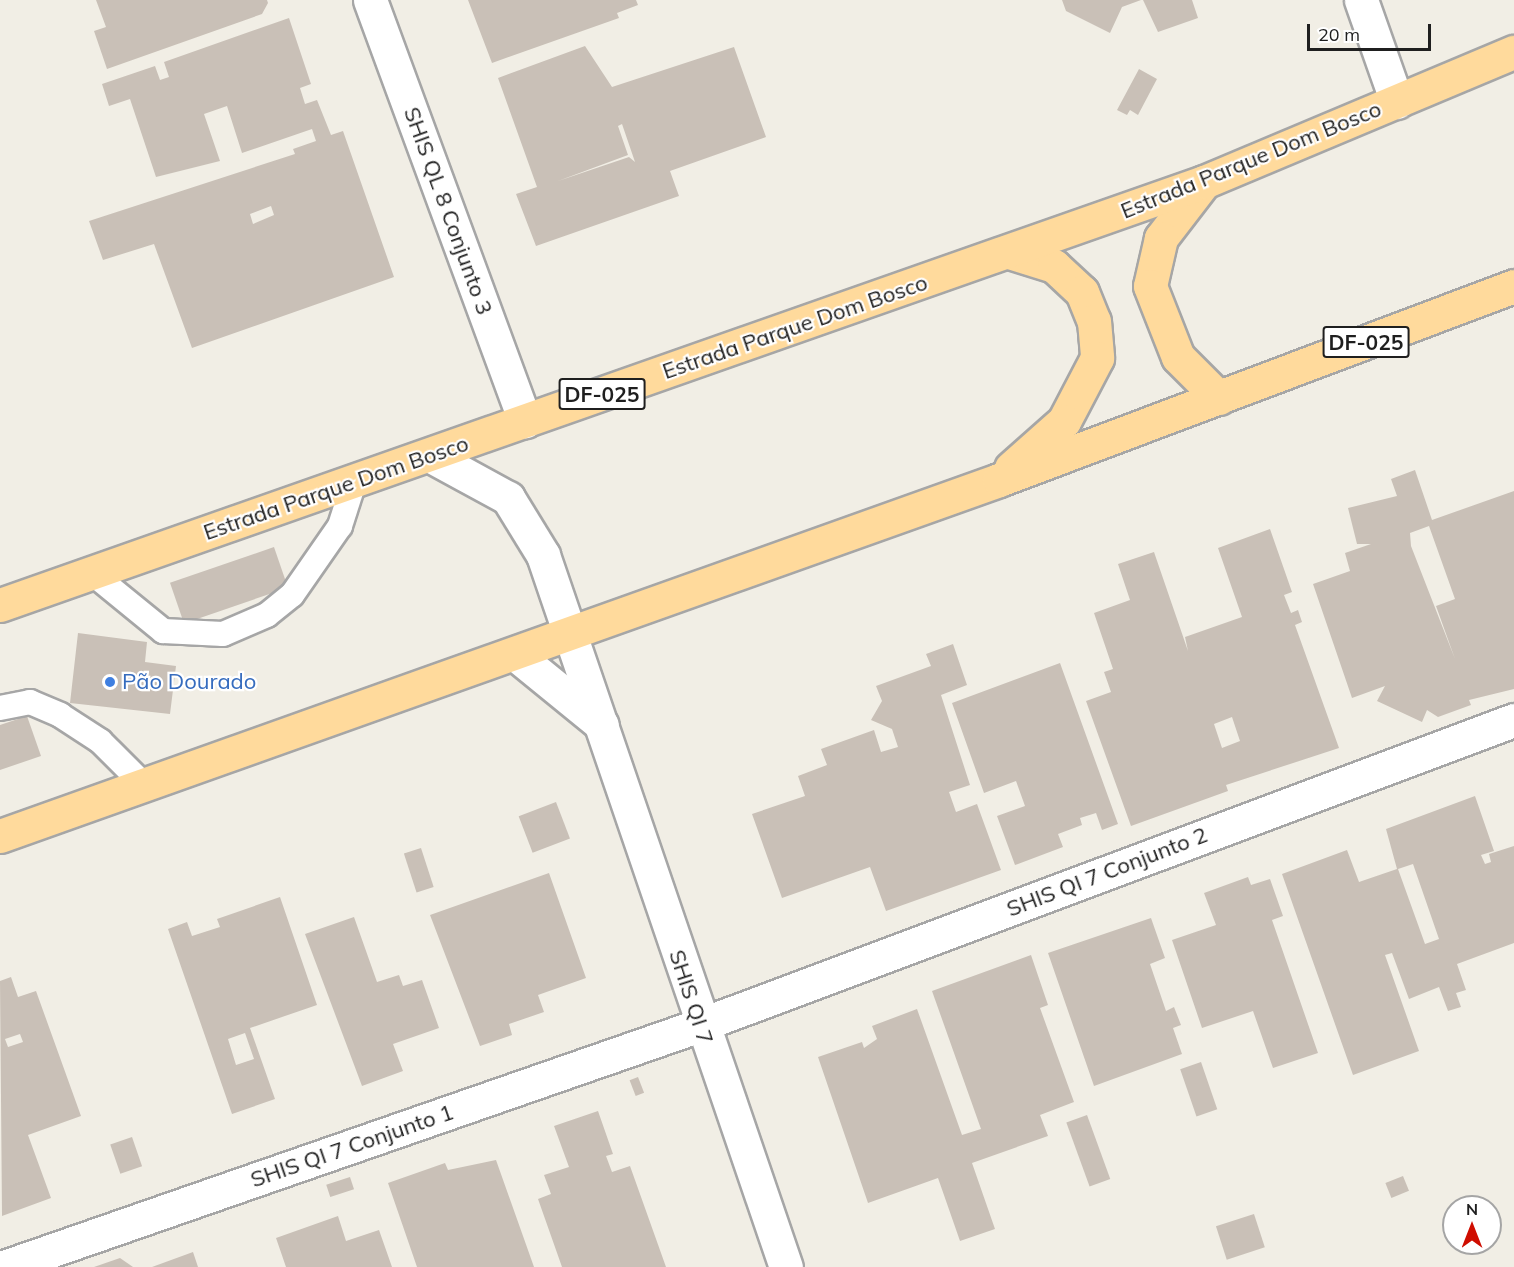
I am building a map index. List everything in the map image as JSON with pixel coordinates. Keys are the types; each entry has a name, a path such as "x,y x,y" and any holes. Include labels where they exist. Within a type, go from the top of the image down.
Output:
{"main road":[{"name":"Estrada Parque Dom Bosco","path":"0,605 431,456 1204,182 1514,52"},
{"path":"1204,182 1161,238 1152,259 1150,286 1178,357 1219,398"},
{"path":"999,480 1064,421 1097,358 1094,321 1082,292 1054,266 1009,252"},
{"name":"DF-025","path":"0,836 570,635 999,480 1514,286"}],"street":[{"name":"SHIS QL 8 Conjunto 3","path":"370,0 525,421"},
{"path":"1361,0 1397,102"},
{"name":"SHIS QI 7","path":"431,456 508,498 543,555 602,725 700,1025 786,1267"},
{"path":"515,654 602,725"},
{"name":"SHIS QI 7 Conjunto 2","path":"700,1025 1514,720"},
{"name":"SHIS QI 7 Conjunto 1","path":"4,1267 700,1025"}],"lane":[{"path":"92,573 163,631 223,634 267,615 292,595 340,526 354,482"},
{"path":"0,708 30,702 60,715 100,741 144,785"}],"building":[{"path":"96,0 267,0 268,3 262,14 107,69 94,31 106,27"},
{"path":"468,0 636,0 638,5 617,13 619,18 492,63"},
{"path":"1062,0 1141,0 1122,7 1110,33 1066,11"},
{"path":"1143,0 1192,0 1198,18 1158,32"},
{"path":"289,18 311,84 300,88 305,104 317,100 331,135 343,131 394,277 192,348 154,244 103,260 89,221 295,154 293,149 316,141 312,129 242,153 227,106 204,114 220,161 156,177 130,99 109,106 102,84 155,66 160,80 169,77 164,62","holes":["271,206 274,215 253,224 250,214"]},
{"path":"585,46 612,87 734,47 766,137 670,171 679,196 536,246 516,194 537,187 498,78","holes":["622,124 635,162 629,157 558,181 628,155 618,126"]},
{"path":"1139,69 1157,79 1138,115 1130,110 1127,115 1117,110"},
{"path":"1415,470 1432,520 1514,491 1514,689 1469,700 1471,705 1438,717 1427,710 1422,722 1377,701 1385,686 1352,698 1313,584 1350,571 1345,553 1371,544 1357,544 1348,508 1397,496 1391,479","holes":["1429,526 1455,599 1436,606 1455,659 1411,546 1410,533"]},
{"path":"1270,529 1292,592 1284,595 1291,613 1298,610 1302,622 1295,625 1339,748 1226,785 1228,791 1131,826 1086,701 1111,692 1104,672 1113,669 1094,613 1130,600 1118,564 1154,552 1188,651 1185,637 1242,617 1218,548","holes":["1232,717 1240,741 1222,748 1214,724"]},
{"path":"274,547 288,588 184,623 170,583"},
{"path":"78,633 147,642 145,662 176,666 170,714 70,703"},
{"path":"953,644 967,685 941,695 970,785 949,792 956,812 977,804 1001,870 886,911 870,867 782,898 752,814 805,796 798,776 827,765 821,749 874,730 881,752 898,747 892,729 871,720 882,701 876,686 931,666 926,654"},
{"path":"1060,663 1118,824 1102,830 1096,813 1080,818 1082,825 1058,834 1063,847 1015,865 997,816 1025,806 1016,781 984,793 952,703"},
{"path":"27,716 41,756 0,770 0,725"},
{"path":"1475,796 1494,851 1481,855 1485,864 1491,862 1489,854 1514,846 1514,943 1457,964 1466,990 1456,993 1461,1007 1448,1011 1439,987 1409,999 1392,953 1385,955 1419,1051 1353,1075 1282,874 1347,850 1359,882 1397,869 1386,829","holes":["1413,864 1439,939 1425,944 1398,869"]},
{"path":"556,802 570,838 533,853 519,816"},
{"path":"421,848 434,887 417,893 404,854"},
{"path":"549,873 586,978 538,995 544,1012 509,1024 512,1035 480,1046 430,915"},
{"path":"1248,877 1251,885 1270,879 1283,916 1272,920 1318,1053 1273,1068 1253,1011 1202,1028 1172,940 1216,925 1204,893"},
{"path":"280,897 317,1005 250,1028 275,1099 232,1114 168,929 187,922 192,936 220,927 217,919","holes":["245,1033 254,1059 236,1065 228,1039"]},
{"path":"354,917 377,982 399,975 403,986 422,980 439,1028 393,1044 403,1071 362,1086 305,934"},
{"path":"1151,918 1165,958 1150,964 1166,1011 1174,1007 1181,1025 1173,1028 1182,1054 1094,1086 1048,953"},
{"path":"1031,955 1048,1005 1040,1008 1074,1102 1040,1115 1048,1136 972,1163 995,1229 960,1241 938,1178 868,1203 818,1057 862,1042 864,1048 877,1039 872,1026 917,1009 962,1135 981,1129 932,991"},
{"path":"11,977 18,997 36,991 81,1116 28,1135 51,1198 2,1216 0,981","holes":["20,1034 23,1042 8,1047 5,1039"]},
{"path":"1201,1062 1217,1109 1196,1116 1180,1069"},
{"path":"638,1077 644,1093 636,1096 630,1080"},
{"path":"598,1111 613,1154 606,1156 612,1172 630,1166 666,1267 562,1267 538,1199 551,1194 544,1175 569,1167 554,1126"},
{"path":"1087,1115 1110,1179 1090,1186 1066,1123"},
{"path":"132,1137 142,1166 120,1174 110,1144"},
{"path":"496,1160 534,1267 417,1267 388,1183 445,1163 448,1170"},
{"path":"1403,1176 1409,1191 1391,1198 1385,1183"},
{"path":"350,1177 354,1189 330,1197 326,1185"},
{"path":"1254,1214 1265,1247 1227,1260 1216,1226"},
{"path":"338,1216 346,1241 379,1230 392,1267 286,1267 276,1238"},
{"path":"193,1252 198,1267 152,1267"},
{"path":"120,1258 133,1267 94,1267"}],"place":[{"name":"Pão Dourado","path":"110,682"}]}
